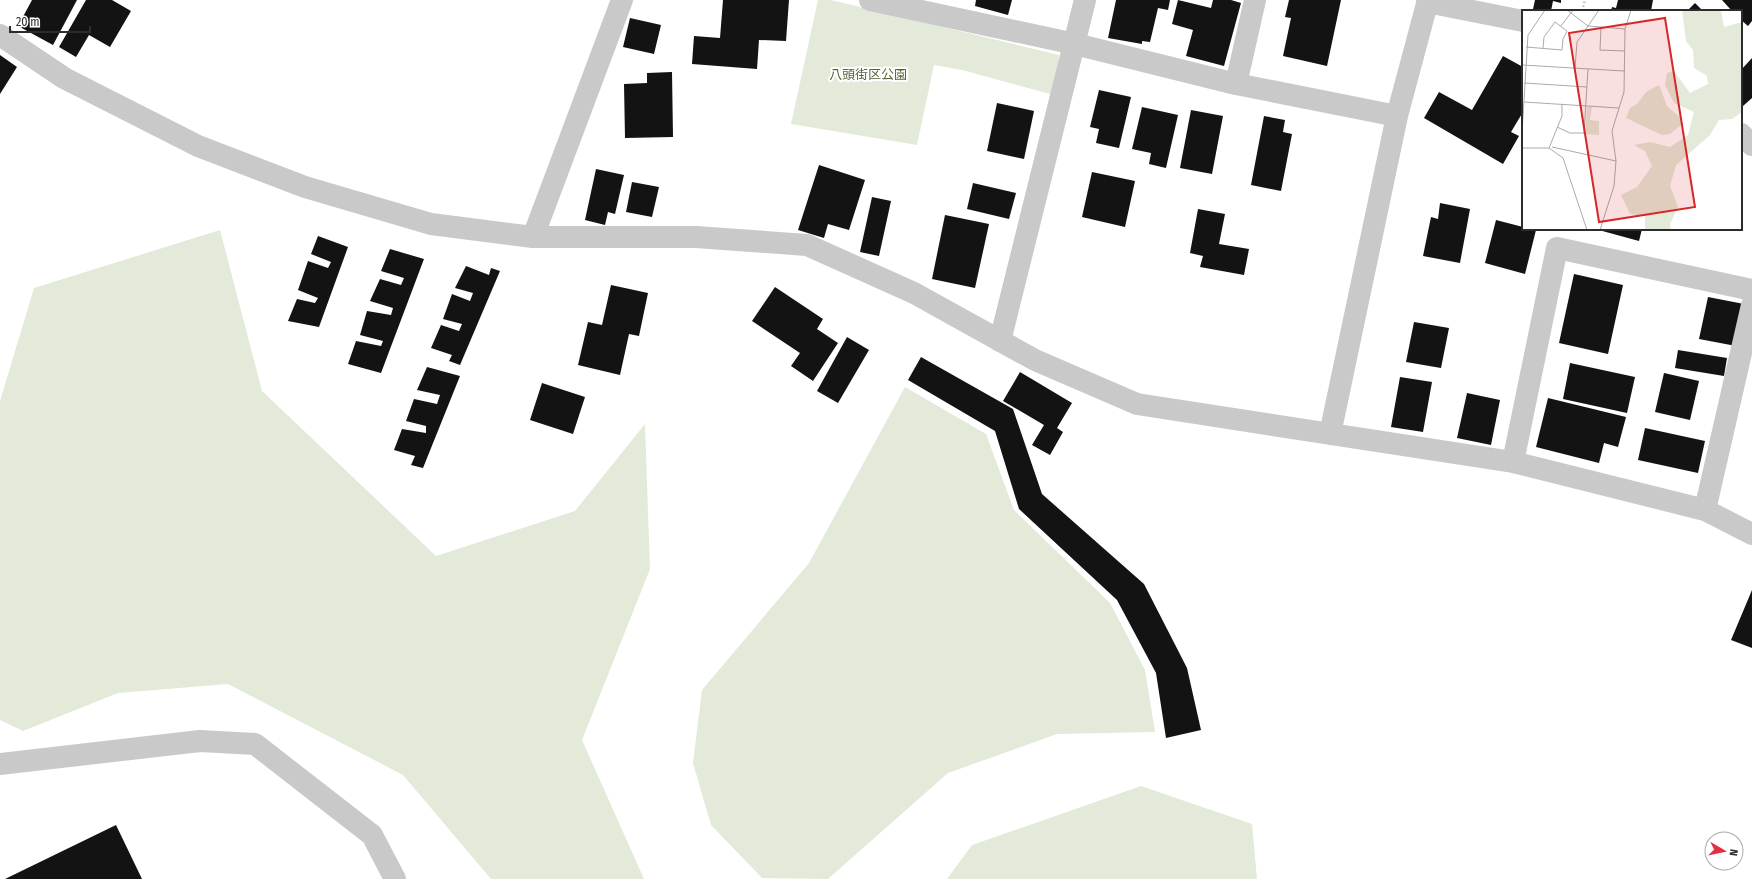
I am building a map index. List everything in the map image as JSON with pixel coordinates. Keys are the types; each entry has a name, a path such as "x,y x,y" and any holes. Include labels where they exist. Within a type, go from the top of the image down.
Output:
{"street":[{"path":"533,237 622,0"},
{"path":"870,0 1075,44 1236,84 1397,116"},
{"path":"1000,341 1085,0"},
{"path":"1236,84 1255,0"},
{"path":"1330,434 1397,116 1427,1 1522,21"},
{"path":"0,35 64,78 198,146 305,187 431,224 533,237 696,237 807,245 914,293 1035,360 1137,404 1513,462 1705,510 1752,534"},
{"path":"1742,135 1752,145"},
{"path":"1513,462 1557,248 1752,290"},
{"path":"1705,510 1752,305"},
{"path":"0,764 200,740 255,744 372,835 395,879"}],"path":[{"path":"1582,10 1585,0"}],"green space":[{"name":"八頭街区公園","path":"818,0 831,0 1059,55 1054,95 962,70 934,65 917,145 791,124"},
{"path":"220,230 262,391 436,556 575,511 645,424 650,569 582,740 644,879 491,879 403,775 228,684 118,693 23,731 0,720 0,401 34,288"},
{"path":"905,387 986,434 1014,510 1110,603 1145,670 1155,732 1057,734 948,773 828,879 762,878 711,825 693,763 702,690 809,563"},
{"path":"1141,786 1252,824 1257,879 947,879 972,845"}],"building":[{"path":"32,0 77,0 53,45 18,26"},
{"path":"86,0 112,0 131,11 110,47 89,35 76,57 59,47"},
{"path":"723,0 789,0 786,41 759,40 757,69 692,64 694,36 720,38"},
{"path":"976,0 1012,0 1008,15 975,6"},
{"path":"1116,0 1170,0 1168,10 1158,8 1150,42 1142,41 1142,44 1108,38"},
{"path":"1178,0 1211,8 1213,0 1231,0 1241,3 1224,66 1186,56 1193,30 1172,24"},
{"path":"1289,0 1341,0 1327,66 1283,56 1291,18 1285,17"},
{"path":"1535,0 1561,0 1561,3 1553,1 1551,10 1533,9"},
{"path":"1618,0 1653,0 1651,10 1611,10 1612,7 1616,8"},
{"path":"1722,0 1752,0 1752,21 1748,26 1742,21 1742,10 1731,10"},
{"path":"1695,3 1702,10 1688,10"},
{"path":"630,18 661,25 654,54 623,47"},
{"path":"0,55 17,67 0,94"},
{"path":"1503,56 1522,66 1522,114 1511,132 1519,136 1503,164 1424,118 1439,92 1472,110"},
{"path":"1752,58 1752,98 1743,106 1742,105 1742,69"},
{"path":"672,72 673,137 625,138 624,84 647,83 647,73"},
{"path":"1099,90 1131,97 1119,148 1096,143 1099,129 1090,127"},
{"path":"997,103 1034,111 1024,159 987,151"},
{"path":"1142,107 1178,115 1166,168 1149,164 1151,153 1132,149"},
{"path":"1191,110 1223,116 1212,174 1180,168"},
{"path":"1264,116 1285,120 1283,132 1292,134 1281,191 1251,185"},
{"path":"819,165 865,180 849,230 828,224 824,238 798,230"},
{"path":"596,169 624,175 615,214 608,212 605,225 585,220"},
{"path":"1092,172 1135,181 1125,227 1082,217"},
{"path":"632,182 659,187 652,217 626,212"},
{"path":"973,183 1016,193 1009,219 967,209"},
{"path":"872,197 891,201 879,256 860,252"},
{"path":"1440,203 1470,209 1460,263 1423,256 1431,217 1438,219"},
{"path":"1198,209 1225,214 1219,244 1249,249 1244,275 1200,267 1203,256 1190,253"},
{"path":"945,215 989,224 975,288 932,279"},
{"path":"1496,220 1522,227 1522,230 1536,230 1525,274 1485,263"},
{"path":"1599,230 1642,230 1639,241"},
{"path":"318,236 348,247 319,327 288,321 297,299 315,303 318,298 298,290 308,261 328,268 331,262 311,254"},
{"path":"390,249 424,259 381,373 348,364 356,341 381,346 383,341 360,335 367,311 391,315 393,308 370,301 380,279 401,285 404,278 381,271"},
{"path":"466,266 489,275 491,268 500,271 460,365 449,361 452,355 431,348 441,325 459,331 462,324 443,319 452,294 470,301 473,293 455,288"},
{"path":"1574,274 1623,285 1608,354 1559,343"},
{"path":"611,285 648,293 639,336 629,334 620,375 578,365 588,322 602,325"},
{"path":"775,287 823,319 817,329 838,343 813,381 791,366 800,353 752,321"},
{"path":"1708,297 1744,304 1736,346 1699,339"},
{"path":"1414,322 1449,328 1441,368 1406,362"},
{"path":"847,337 869,350 838,403 817,391"},
{"path":"1678,350 1727,358 1724,376 1675,368"},
{"path":"921,357 1013,409 1042,494 1144,584 1187,668 1201,730 1166,738 1156,673 1117,600 1019,509 995,431 908,380"},
{"path":"1570,363 1635,377 1627,413 1563,399"},
{"path":"427,367 460,376 423,468 411,465 415,456 394,450 402,429 426,433 426,426 406,421 414,399 437,404 440,395 417,390"},
{"path":"1020,372 1072,403 1057,428 1063,432 1050,455 1032,445 1044,425 1003,401"},
{"path":"1664,373 1699,381 1690,420 1655,412"},
{"path":"1400,377 1432,382 1423,432 1391,427"},
{"path":"542,383 585,397 573,434 530,420"},
{"path":"1467,393 1500,400 1491,445 1457,438"},
{"path":"1548,398 1626,417 1618,447 1604,443 1599,463 1536,447"},
{"path":"1645,428 1705,441 1698,473 1638,460"},
{"path":"1752,590 1752,648 1731,640"},
{"path":"116,825 142,879 5,879"}]}
